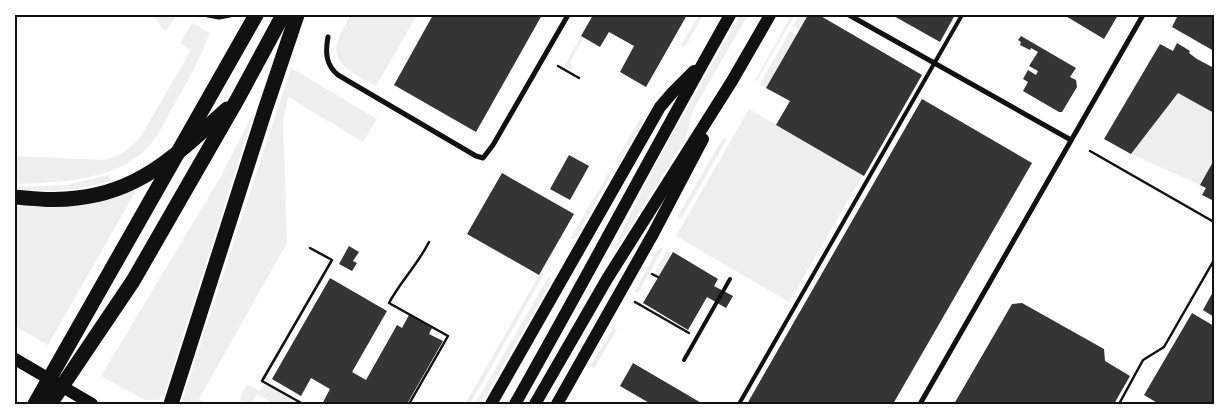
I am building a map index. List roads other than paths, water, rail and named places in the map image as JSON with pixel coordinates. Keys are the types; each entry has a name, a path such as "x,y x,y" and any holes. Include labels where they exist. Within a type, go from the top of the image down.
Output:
{"highway":[{"path":"35,404 256,15"},
{"path":"50,404 133,281 237,100 283,15"},
{"path":"171,404 297,15"},
{"path":"15,197 43,199 77,198 93,196 131,183 153,172 168,161 237,100"}],"main road":[{"path":"515,404 584,284 730,15"},
{"path":"535,404 607,279 732,81 770,15"},
{"path":"492,404 660,107 688,76 702,65"},
{"path":"558,404 653,234 732,81"},
{"path":"20,362 88,402"}],"street":[{"path":"208,15 219,17 229,15"},
{"path":"328,37 327,60 331,69 338,75 476,156 483,158 493,145 568,15"},
{"path":"850,15 1071,140"},
{"path":"920,404 1143,15"}],"lane":[{"path":"739,404 962,15"},
{"path":"684,360 730,280"}]}
